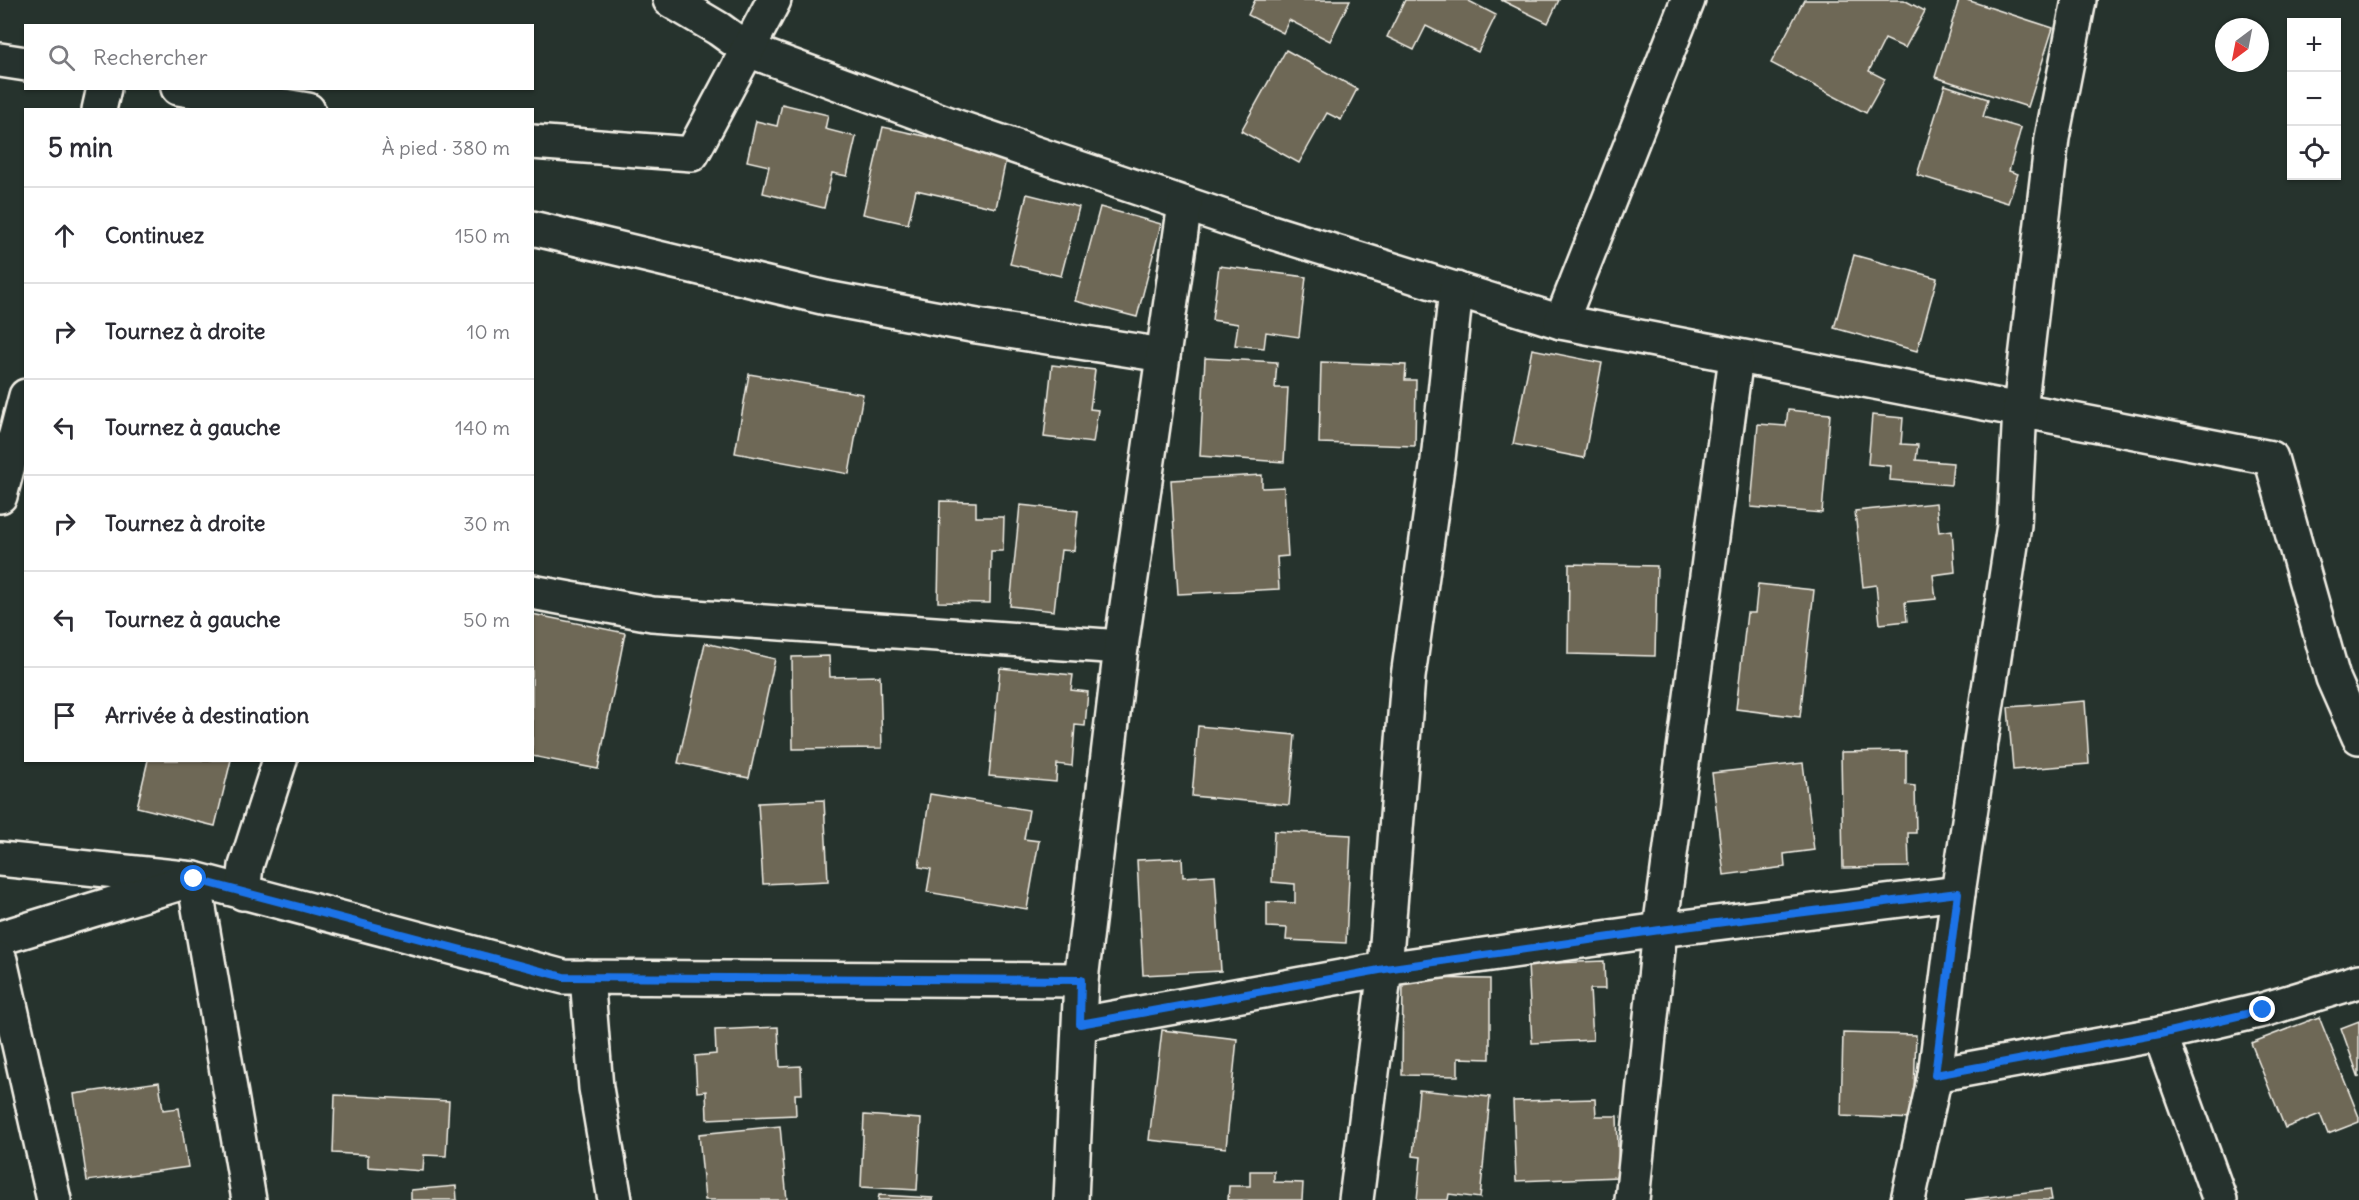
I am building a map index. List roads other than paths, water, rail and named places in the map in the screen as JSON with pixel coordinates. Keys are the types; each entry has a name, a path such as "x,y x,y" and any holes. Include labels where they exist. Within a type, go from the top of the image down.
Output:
{"street":[{"path":"670,0 719,29 748,50 960,128 1185,204 1561,322 2271,458 2333,678 2359,737"},
{"path":"534,142 692,154 774,0"},
{"path":"1561,322 1688,0"},
{"path":"1908,1200 1935,1075 1958,893 2014,525 2020,409 2052,138 2079,0"},
{"path":"0,60 24,64"},
{"path":"99,108 104,90"},
{"path":"189,90 296,108"},
{"path":"1071,1200 1081,980 1120,647 1185,204"},
{"path":"534,228 826,298 977,326 1163,355"},
{"path":"1356,1200 1385,969 1408,677 1438,460 1456,290"},
{"path":"1632,1200 1660,930 1736,357"},
{"path":"0,496 24,404"},
{"path":"534,592 652,614 1120,647"},
{"path":"243,893 246,866 279,762"},
{"path":"0,859 194,879 564,977 1081,980"},
{"path":"0,938 194,879"},
{"path":"194,879 249,1200"},
{"path":"1080,1024 1385,969 1660,930 1958,893"},
{"path":"0,960 54,1200"},
{"path":"587,977 596,1088 615,1200"},
{"path":"1935,1075 2160,1034 2263,1010 2359,981"},
{"path":"2160,1034 2220,1200"}]}
